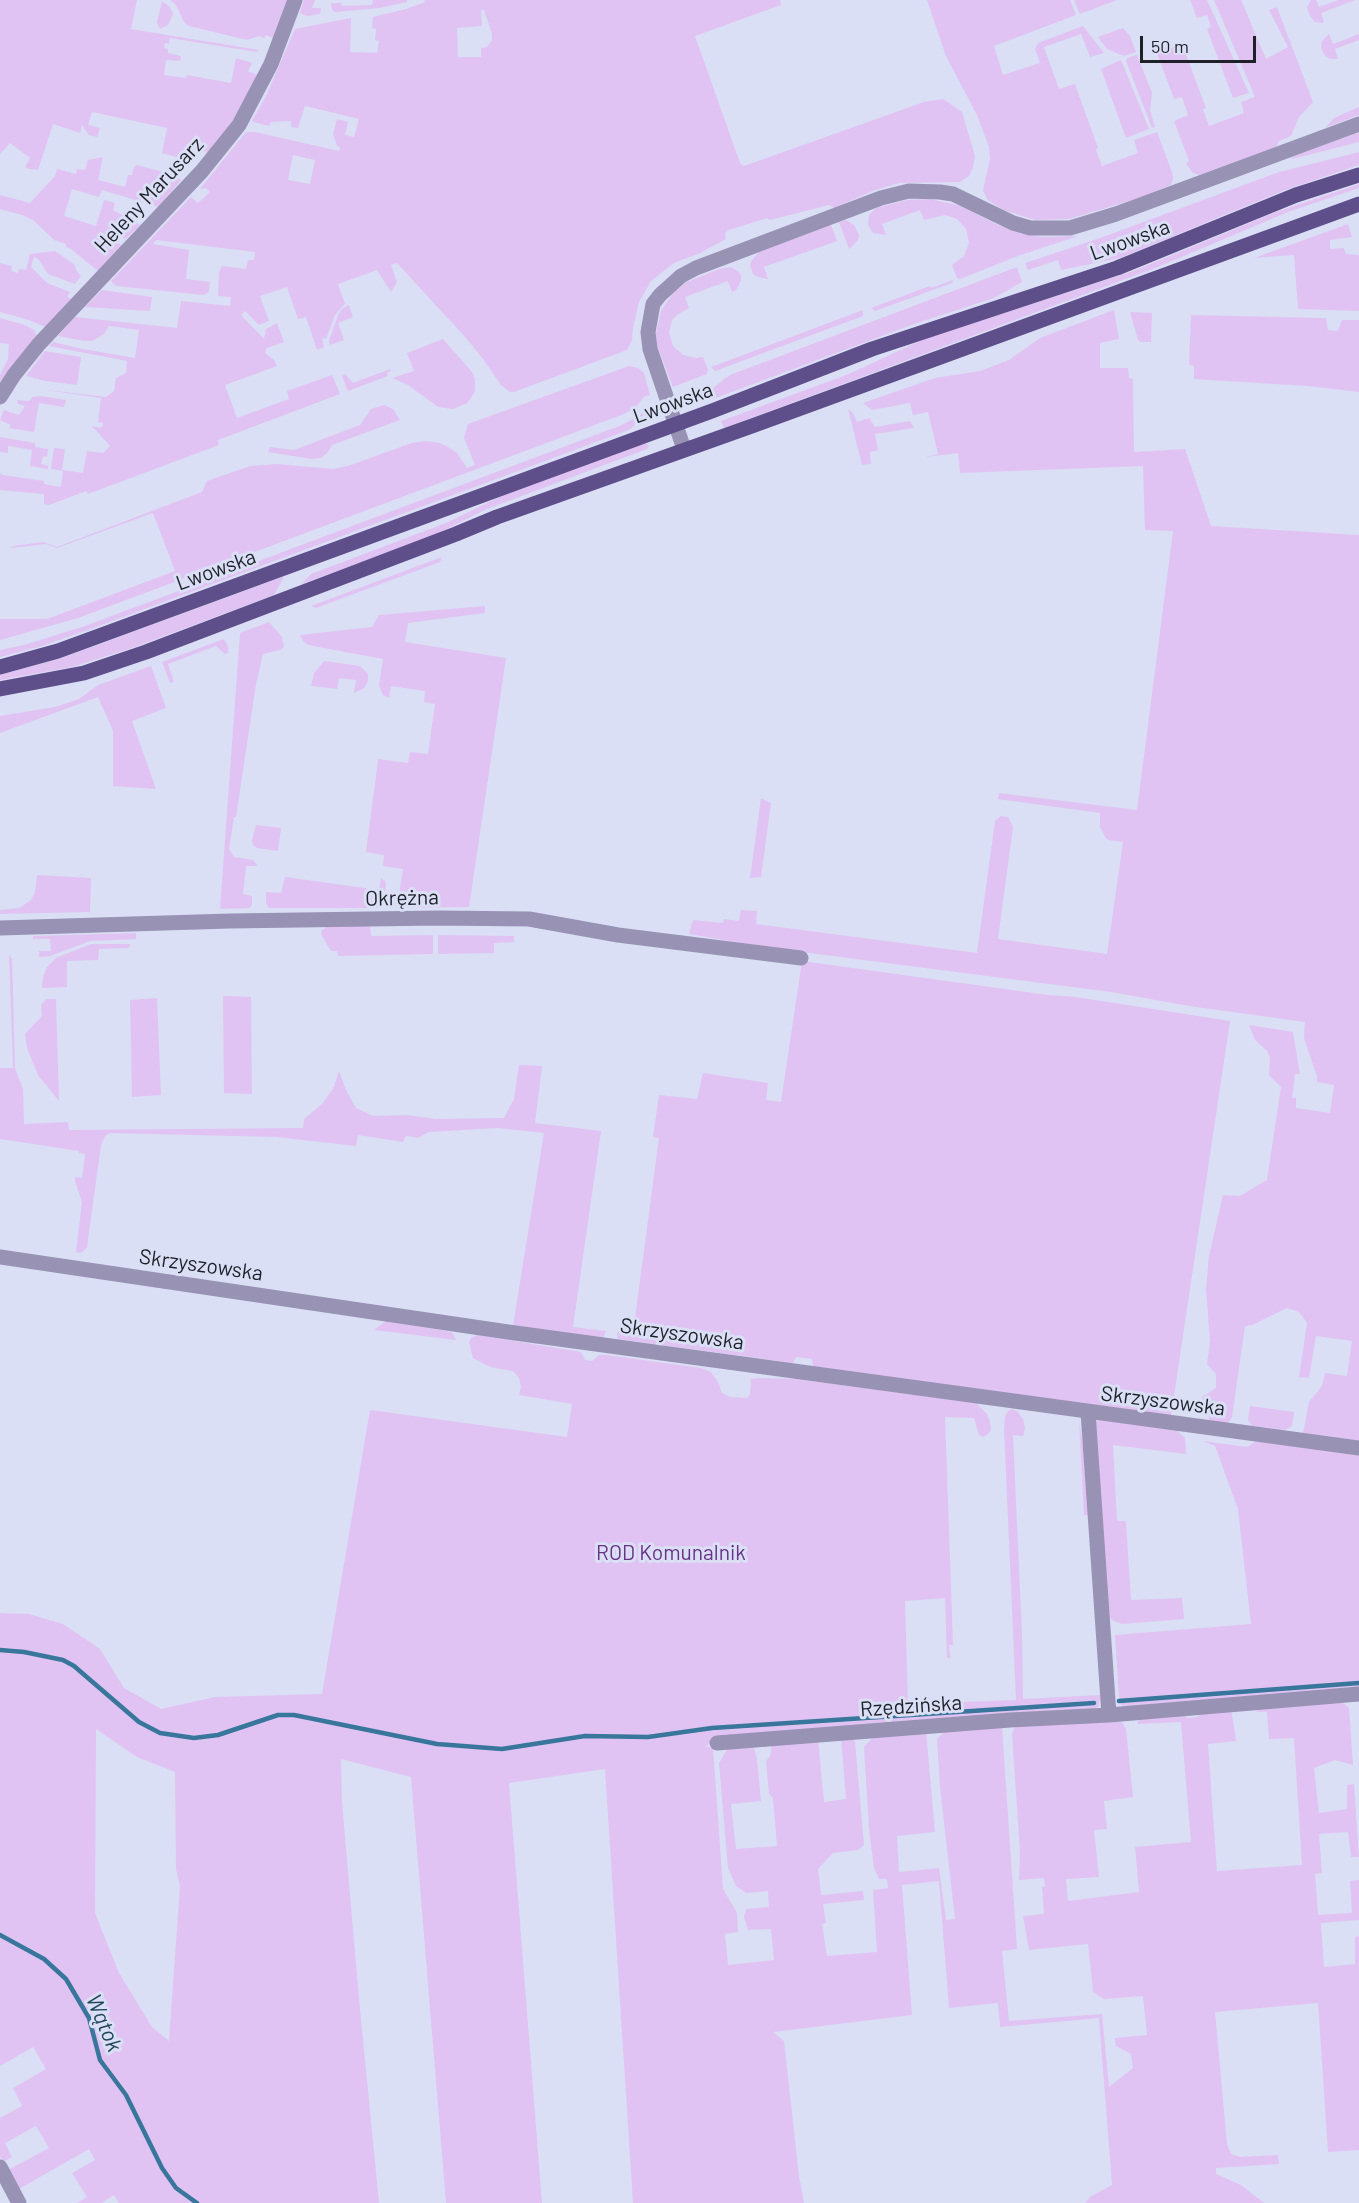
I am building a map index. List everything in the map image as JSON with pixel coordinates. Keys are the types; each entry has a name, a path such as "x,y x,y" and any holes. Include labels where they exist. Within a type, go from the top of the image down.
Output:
{"main road":[{"name":"Lwowska","path":"0,667 58,651 676,425 882,345 1117,268 1296,195 1359,175"},
{"path":"0,689 84,673 146,652 497,517 762,423 1359,204"}],"street":[{"name":"Heleny Marusarz","path":"0,397 39,344 194,180 239,125 271,64 295,0"},
{"path":"684,449 650,349 648,332 653,304 681,276 696,268 881,198 909,191 924,190 953,195 1013,223 1030,228 1070,228 1116,214 1359,124"},
{"name":"Okrężna","path":"0,928 230,921 529,919 618,936 801,958"},
{"name":"Skrzyszowska","path":"0,1257 520,1334 1359,1448"},
{"path":"1088,1412 1108,1715"},
{"name":"Rzędzińska","path":"717,1743 1108,1715 1359,1694"},
{"path":"0,2168 19,2203"}],"green space":[{"path":"0,0 137,0 131,29 259,50 257,52 170,38 169,44 165,43 164,48 168,49 168,53 181,56 180,61 166,60 164,75 186,78 187,75 231,83 236,58 252,63 248,71 259,76 241,109 209,155 205,151 188,148 183,159 162,153 167,128 92,112 88,125 100,128 97,137 89,135 82,125 80,133 53,124 38,170 29,169 25,167 30,158 10,143 0,154"},
{"path":"170,0 288,0 275,39 266,35 264,38 259,36 247,40 189,26 184,22 176,5"},
{"path":"304,0 315,0 312,8 321,8 320,14 308,16 301,14"},
{"path":"373,0 407,0 407,2 379,8 335,12 332,10 331,3 341,3 342,6 372,5"},
{"path":"424,0 780,0 781,5 695,36 740,163 744,166 924,102 943,99 962,112 975,156 973,167 969,176 960,182 899,183 875,190 834,208 829,205 770,220 767,218 729,230 725,233 726,239 700,253 674,263 651,281 639,302 632,340 627,350 514,392 510,392 501,385 466,338 397,263 391,265 397,282 391,292 377,270 338,284 345,304 335,315 326,339 322,338 324,347 317,350 306,317 298,319 287,287 260,296 269,321 259,325 245,311 241,315 264,339 266,329 277,323 284,342 267,348 265,353 274,360 277,366 225,385 237,418 289,399 287,391 332,375 340,394 218,440 219,445 88,494 86,491 49,505 44,504 44,494 0,490 0,473 44,481 44,484 61,487 63,471 51,469 54,448 65,449 62,470 83,473 87,451 103,453 110,446 92,426 100,428 103,425 98,422 101,398 39,389 106,397 114,391 116,378 126,373 127,361 49,346 53,342 135,358 139,330 109,326 104,334 92,341 58,336 75,317 177,328 181,301 230,306 231,297 218,296 219,272 222,266 246,269 248,260 254,260 255,252 156,240 153,244 189,250 186,279 210,282 209,292 203,295 116,286 111,281 191,197 198,203 210,192 206,188 200,189 246,132 255,132 339,151 340,147 337,146 333,134 337,119 348,122 345,135 354,137 359,119 305,106 298,128 291,127 291,121 271,122 269,126 252,121 266,96 295,29 351,18 350,52 377,53 379,41 375,40 376,29 372,28 373,17 425,2","holes":["481,10 484,10 492,40 487,47 481,48 481,57 458,57 457,28 482,26","293,155 315,160 310,184 288,180"]},
{"path":"927,0 1070,0 1076,15 994,46 1003,75 1040,63 1035,49 1038,43 1083,26 1104,53 1090,57 1081,34 1044,47 1059,89 1075,84 1098,148 1096,150 1102,166 1138,153 1134,140 1157,132 1172,172 1171,185 1142,197 1069,219 1036,220 1006,211 992,203 987,199 983,190 990,159 989,147 977,115 946,56"},
{"path":"1074,0 1117,0 1080,14"},
{"path":"1190,0 1207,0 1249,93 1233,98 1207,29 1211,27 1207,15 1197,18"},
{"path":"1214,0 1241,0 1266,59 1288,47 1269,10 1277,7 1313,102 1299,117 1291,136 1279,141 1276,147 1200,175 1193,173 1186,164 1189,161 1174,121 1188,115 1182,97 1174,99 1154,45 1162,42 1166,50 1182,44 1206,108 1203,109 1209,126 1244,113 1241,102 1255,97"},
{"path":"1311,0 1316,0 1319,7 1339,0 1355,0 1321,13 1324,22 1321,23 1315,22 1310,16 1307,7"},
{"path":"162,1 170,7 173,14 168,25 160,29 157,22"},
{"path":"1123,28 1130,36 1136,52 1124,56 1107,49 1098,37"},
{"path":"1329,34 1333,44 1359,34 1359,40 1335,49 1338,59 1330,59 1325,56 1321,48 1322,41"},
{"path":"1137,55 1152,93 1150,110 1155,127 1152,128 1126,61 1127,58"},
{"path":"1121,60 1149,129 1126,138 1101,69"},
{"path":"1359,107 1359,115 1325,128 1334,118"},
{"path":"1359,132 1359,142 1292,159 1292,157"},
{"path":"1359,152 1359,165 1285,190 1120,258 1061,270 1058,260 1028,270 1025,263 1103,237 1279,172"},
{"path":"103,157 98,180 125,187 128,175 132,175 137,165 175,175 181,180 159,207 102,190 99,197 72,189 64,216 96,226 104,200 115,203 113,210 140,225 126,239 110,232 108,238 122,247 98,271 66,247 66,244 54,240 33,220 0,209 0,195 30,203 55,176 57,169 76,174 77,169 85,170 88,160"},
{"path":"1359,184 1359,188 1288,212 1158,267 724,428 721,421 849,374 924,339 1136,270 1276,212"},
{"path":"930,199 961,206 998,225 1022,234 1043,237 1078,236 960,279 957,278 952,265 964,256 969,243 966,229 957,219 945,215 924,220 920,210 882,224 886,235 873,233 868,225 869,215 876,208 907,200"},
{"path":"846,220 854,225 859,235 858,240 849,249 839,222"},
{"path":"1348,224 1352,237 1330,240 1330,249 1344,248 1346,254 1359,255 1359,311 1298,309 1294,255 1254,258"},
{"path":"831,225 837,241 764,267 768,279 753,274 750,265 759,252"},
{"path":"55,251 75,265 81,276 75,284 48,274 39,260 34,257 31,267 47,283 70,292 67,296 71,299 45,327 0,312 0,263 12,266 11,271 18,273 19,269 26,270 30,254"},
{"path":"731,267 741,276 736,290 732,292 728,281 685,297 689,308 672,320 669,333 673,346 683,355 703,357 708,370 707,374 673,387 657,346 656,333 661,311 673,293 687,282 719,269"},
{"path":"1017,267 1022,282 994,298 914,324 713,399 713,388 730,375"},
{"path":"953,280 952,283 875,311 871,308 930,286 931,288"},
{"path":"102,290 152,297 150,311 85,307"},
{"path":"349,305 353,317 338,323 344,340 330,345 329,341 338,315"},
{"path":"863,310 863,316 715,371 711,367"},
{"path":"1114,310 1119,339 1100,343 1100,368 1128,368 1129,378 1133,379 1134,452 1185,449 1211,526 1359,535 1359,1441 1303,1433 1309,1402 1322,1386 1325,1373 1347,1376 1352,1341 1316,1336 1309,1378 1299,1377 1307,1323 1299,1312 1287,1308 1252,1325 1245,1326 1232,1417 1228,1423 1209,1421 1207,1404 1202,1403 1202,1397 1216,1388 1216,1374 1207,1364 1210,1341 1206,1289 1209,1256 1223,1195 1240,1196 1267,1180 1281,1087 1269,1075 1270,1057 1255,1040 1249,1025 1293,1032 1300,1074 1295,1074 1292,1098 1296,1098 1296,1108 1330,1113 1334,1085 1317,1082 1304,1038 1305,1022 1189,1006 1111,992 763,947 689,934 693,920 723,923 724,919 739,921 741,910 757,911 756,924 977,953 995,821 1001,816 1008,817 1013,827 998,939 1107,954 1123,842 1108,840 1105,837 1100,827 1100,813 998,799 999,793 1137,810 1173,531 1145,530 1143,466 960,473 958,453 925,457 938,454 928,412 913,415 910,403 872,410 863,403 935,378 980,371 1009,360 1040,338"},
{"path":"1130,312 1152,313 1151,342 1138,340"},
{"path":"1191,315 1326,318 1328,330 1338,331 1342,320 1359,320 1359,392 1308,386 1194,379 1194,366 1189,365"},
{"path":"0,318 25,325 34,330 37,336 0,387 0,375 8,359 9,344 0,343"},
{"path":"443,339 472,372 475,379 475,391 471,398 467,403 453,409 438,407 408,385 392,378 414,371 407,353"},
{"path":"45,351 81,357 77,385 26,376"},
{"path":"629,366 638,368 644,373 650,395 644,397 635,408 624,414 78,618 0,640 0,619 47,619 175,571 153,513 57,548 46,544 11,548 13,546 43,542 57,547 202,492 207,481 250,466 277,464 333,469 348,466 412,443 426,441 448,447 457,453 467,468 475,465 464,438 468,424"},
{"path":"390,369 388,376 348,391 342,376 345,374 353,383"},
{"path":"32,397 66,400 64,407 39,403 34,432 9,428 11,425 0,420 4,410 19,415 25,406 18,404 17,400 29,401"},
{"path":"384,405 393,409 400,420 332,445 321,458 311,459 268,452 270,447 294,450 360,425 371,409"},
{"path":"848,409 853,413 857,422 869,418 875,427 910,421 914,428 875,434 878,450 870,452 871,464 862,465"},
{"path":"647,411 632,428 626,431 88,630 42,646 0,657 0,650 85,626 622,425"},
{"path":"0,437 35,443 35,447 48,449 47,457 43,456 41,464 48,466 48,469 30,466 32,450 8,446 8,453 0,452"},
{"path":"644,443 649,445 647,449 487,509 428,538 301,584 311,574 446,523 508,493"},
{"path":"442,557 440,562 316,608 311,606"},
{"path":"284,577 274,595 135,647 72,667 0,680 0,675 62,658"},
{"path":"485,606 485,613 408,623 405,642 506,658 469,907 409,908 403,904 399,895 403,869 383,866 384,855 366,852 378,759 408,763 410,752 428,754 435,704 424,702 425,691 391,686 389,698 383,695 379,686 383,659 308,645 300,635 372,627 379,615"},
{"path":"269,622 282,637 284,647 263,654 229,849 234,857 253,860 258,866 246,866 243,894 252,896 252,904 250,908 220,909 240,633"},
{"path":"224,639 228,646 228,653 225,654 216,646 168,664 174,682 170,683 162,662"},
{"path":"324,661 360,666 368,674 368,681 364,688 354,693 356,680 339,678 337,689 311,686 314,673"},
{"path":"151,666 166,708 132,721 156,789 113,786 113,731 98,697 0,733 0,716 55,707 79,699 98,685"},
{"path":"761,798 771,803 761,877 750,878"},
{"path":"256,825 281,828 278,851 257,848 253,845"},
{"path":"37,875 91,878 90,912 0,914 0,910 19,908 31,900 35,892"},
{"path":"285,877 379,890 381,878 385,881 386,887 381,908 269,908 266,903 266,892 281,893"},
{"path":"370,924 371,936 433,935 433,954 338,956 337,951 331,951 321,934 322,930 327,927"},
{"path":"136,933 136,939 90,941 50,956 39,957 39,951 51,951 50,939 33,939 33,936"},
{"path":"438,935 514,936 514,942 494,943 494,953 438,954"},
{"path":"91,944 130,944 129,948 99,949 98,960 67,961 67,987 42,988 47,967 56,958"},
{"path":"9,954 12,959 15,1068 23,1089 24,1124 68,1122 69,1130 303,1128 304,1119 322,1104 333,1089 339,1071 356,1108 373,1116 407,1115 435,1119 504,1118 514,1099 519,1065 542,1066 535,1123 601,1131 573,1327 606,1331 603,1338 513,1326 544,1133 498,1128 429,1132 418,1138 406,1136 403,1142 358,1135 356,1146 277,1137 110,1133 105,1136 101,1145 87,1247 81,1253 76,1252 82,1202 75,1177 82,1178 85,1154 79,1151 0,1139 0,1068 13,1068"},
{"path":"802,961 1076,997 1230,1021 1171,1416 813,1367 812,1359 796,1357 793,1363 618,1339 617,1332 633,1333 659,1138 653,1137 659,1095 697,1099 703,1073 768,1083 766,1100 781,1102"},
{"path":"223,996 251,997 252,1094 224,1093"},
{"path":"157,998 161,1095 132,1097 130,1000"},
{"path":"46,999 56,999 59,1101 38,1075 27,1048 25,1034 42,1016 41,1005"},
{"path":"386,1321 452,1332 456,1340 374,1330"},
{"name":"ROD Komunalnik","path":"477,1335 581,1352 585,1360 592,1361 599,1355 606,1355 701,1368 711,1372 722,1393 730,1397 747,1398 750,1394 751,1379 757,1378 797,1379 976,1403 987,1414 990,1422 991,1430 983,1437 979,1435 974,1418 945,1417 953,1645 949,1645 950,1658 947,1658 945,1598 905,1601 908,1704 1016,1700 1004,1429 1005,1416 1008,1411 1012,1409 1017,1411 1023,1419 1025,1428 1023,1436 1013,1435 1023,1699 1101,1695 1098,1707 1085,1711 714,1738 706,1747 713,1747 723,1889 737,1913 738,1932 725,1934 728,1965 774,1960 771,1929 748,1930 744,1917 746,1909 769,1907 768,1891 746,1893 736,1886 728,1868 719,1763 729,1746 753,1744 757,1759 761,1801 731,1804 736,1849 777,1846 773,1798 769,1794 766,1761 770,1756 772,1742 818,1739 824,1802 846,1799 841,1737 851,1737 855,1742 864,1845 858,1850 833,1853 818,1869 821,1895 863,1891 864,1900 823,1904 826,1923 822,1924 827,1956 877,1952 873,1890 888,1888 887,1879 879,1879 874,1868 864,1747 875,1735 926,1731 935,1832 897,1836 899,1872 939,1868 946,1920 955,1919 937,1739 946,1730 1002,1726 1017,1949 1002,1951 1009,2021 1102,2014 1109,2087 1133,2068 1131,2054 1116,2046 1115,2038 1147,2035 1143,1996 1104,1999 1093,1992 1088,1944 1029,1950 1023,1916 1044,1914 1042,1887 1045,1886 1044,1878 1019,1880 1020,1852 1012,1734 1014,1729 1017,1725 1116,1719 1122,1722 1126,1729 1133,1797 1104,1801 1107,1829 1094,1830 1099,1877 1066,1879 1068,1901 1139,1892 1135,1847 1191,1842 1181,1722 1137,1724 1140,1717 1183,1713 1187,1718 1197,1717 1203,1711 1231,1708 1236,1741 1208,1744 1217,1871 1302,1865 1294,1738 1269,1739 1267,1712 1256,1712 1266,1705 1330,1701 1343,1703 1349,1708 1353,1765 1335,1760 1314,1768 1319,1813 1347,1809 1347,1785 1354,1784 1359,1857 1351,1857 1348,1832 1319,1834 1322,1873 1315,1874 1318,1915 1352,1913 1350,1881 1359,1880 1359,1920 1321,1923 1324,1967 1355,1964 1355,1937 1359,1936 1359,2150 1328,2152 1318,2003 1215,2012 1227,2144 1231,2154 1240,2157 1278,2155 1279,2164 1216,2168 1216,2174 1241,2185 1264,2203 1085,2203 1090,2197 1112,2185 1099,2018 1000,2027 998,2003 949,2008 939,1881 902,1885 912,2015 773,2032 784,2041 804,2203 633,2203 605,1769 509,1783 542,2203 446,2203 411,1777 341,1759 342,1802 379,2203 119,2203 114,2195 102,2203 77,2203 87,2197 72,2173 95,2160 89,2149 19,2189 8,2170 49,2148 36,2126 5,2143 12,2157 3,2162 0,2156 0,2118 22,2106 13,2088 46,2069 33,2047 0,2066 0,1613 29,1614 63,1624 100,1649 124,1688 161,1709 215,1697 322,1694 370,1410 567,1437 572,1404 519,1395 521,1387 519,1378 513,1371 490,1367 473,1358 469,1342","holes":["96,1729 137,1757 175,1772 176,1869 180,1886 169,2041 152,2027 119,1973 95,1913"]},
{"path":"1250,1406 1294,1412 1292,1426 1285,1430 1252,1426 1248,1420"},
{"path":"1097,1419 1174,1428 1185,1438 1186,1454 1113,1445 1117,1521 1126,1521 1131,1600 1182,1598 1184,1619 1122,1624 1106,1615 1094,1428"},
{"path":"1079,1422 1089,1478 1090,1515 1084,1515"},
{"path":"1259,1439 1359,1452 1359,1690 1132,1707 1121,1705 1115,1635 1251,1624 1238,1509 1215,1446 1203,1441 1247,1447"}],"waterway":[{"path":"0,1650 63,1660 74,1666 139,1722 160,1733 194,1738 218,1735 278,1715 294,1715 437,1744 502,1749 585,1736 648,1737 712,1728 1094,1703"},
{"path":"1119,1701 1359,1683"},
{"name":"Wątok","path":"0,1935 44,1959 66,1979 89,2018 100,2060 126,2095 162,2168 176,2188 197,2203"}]}
